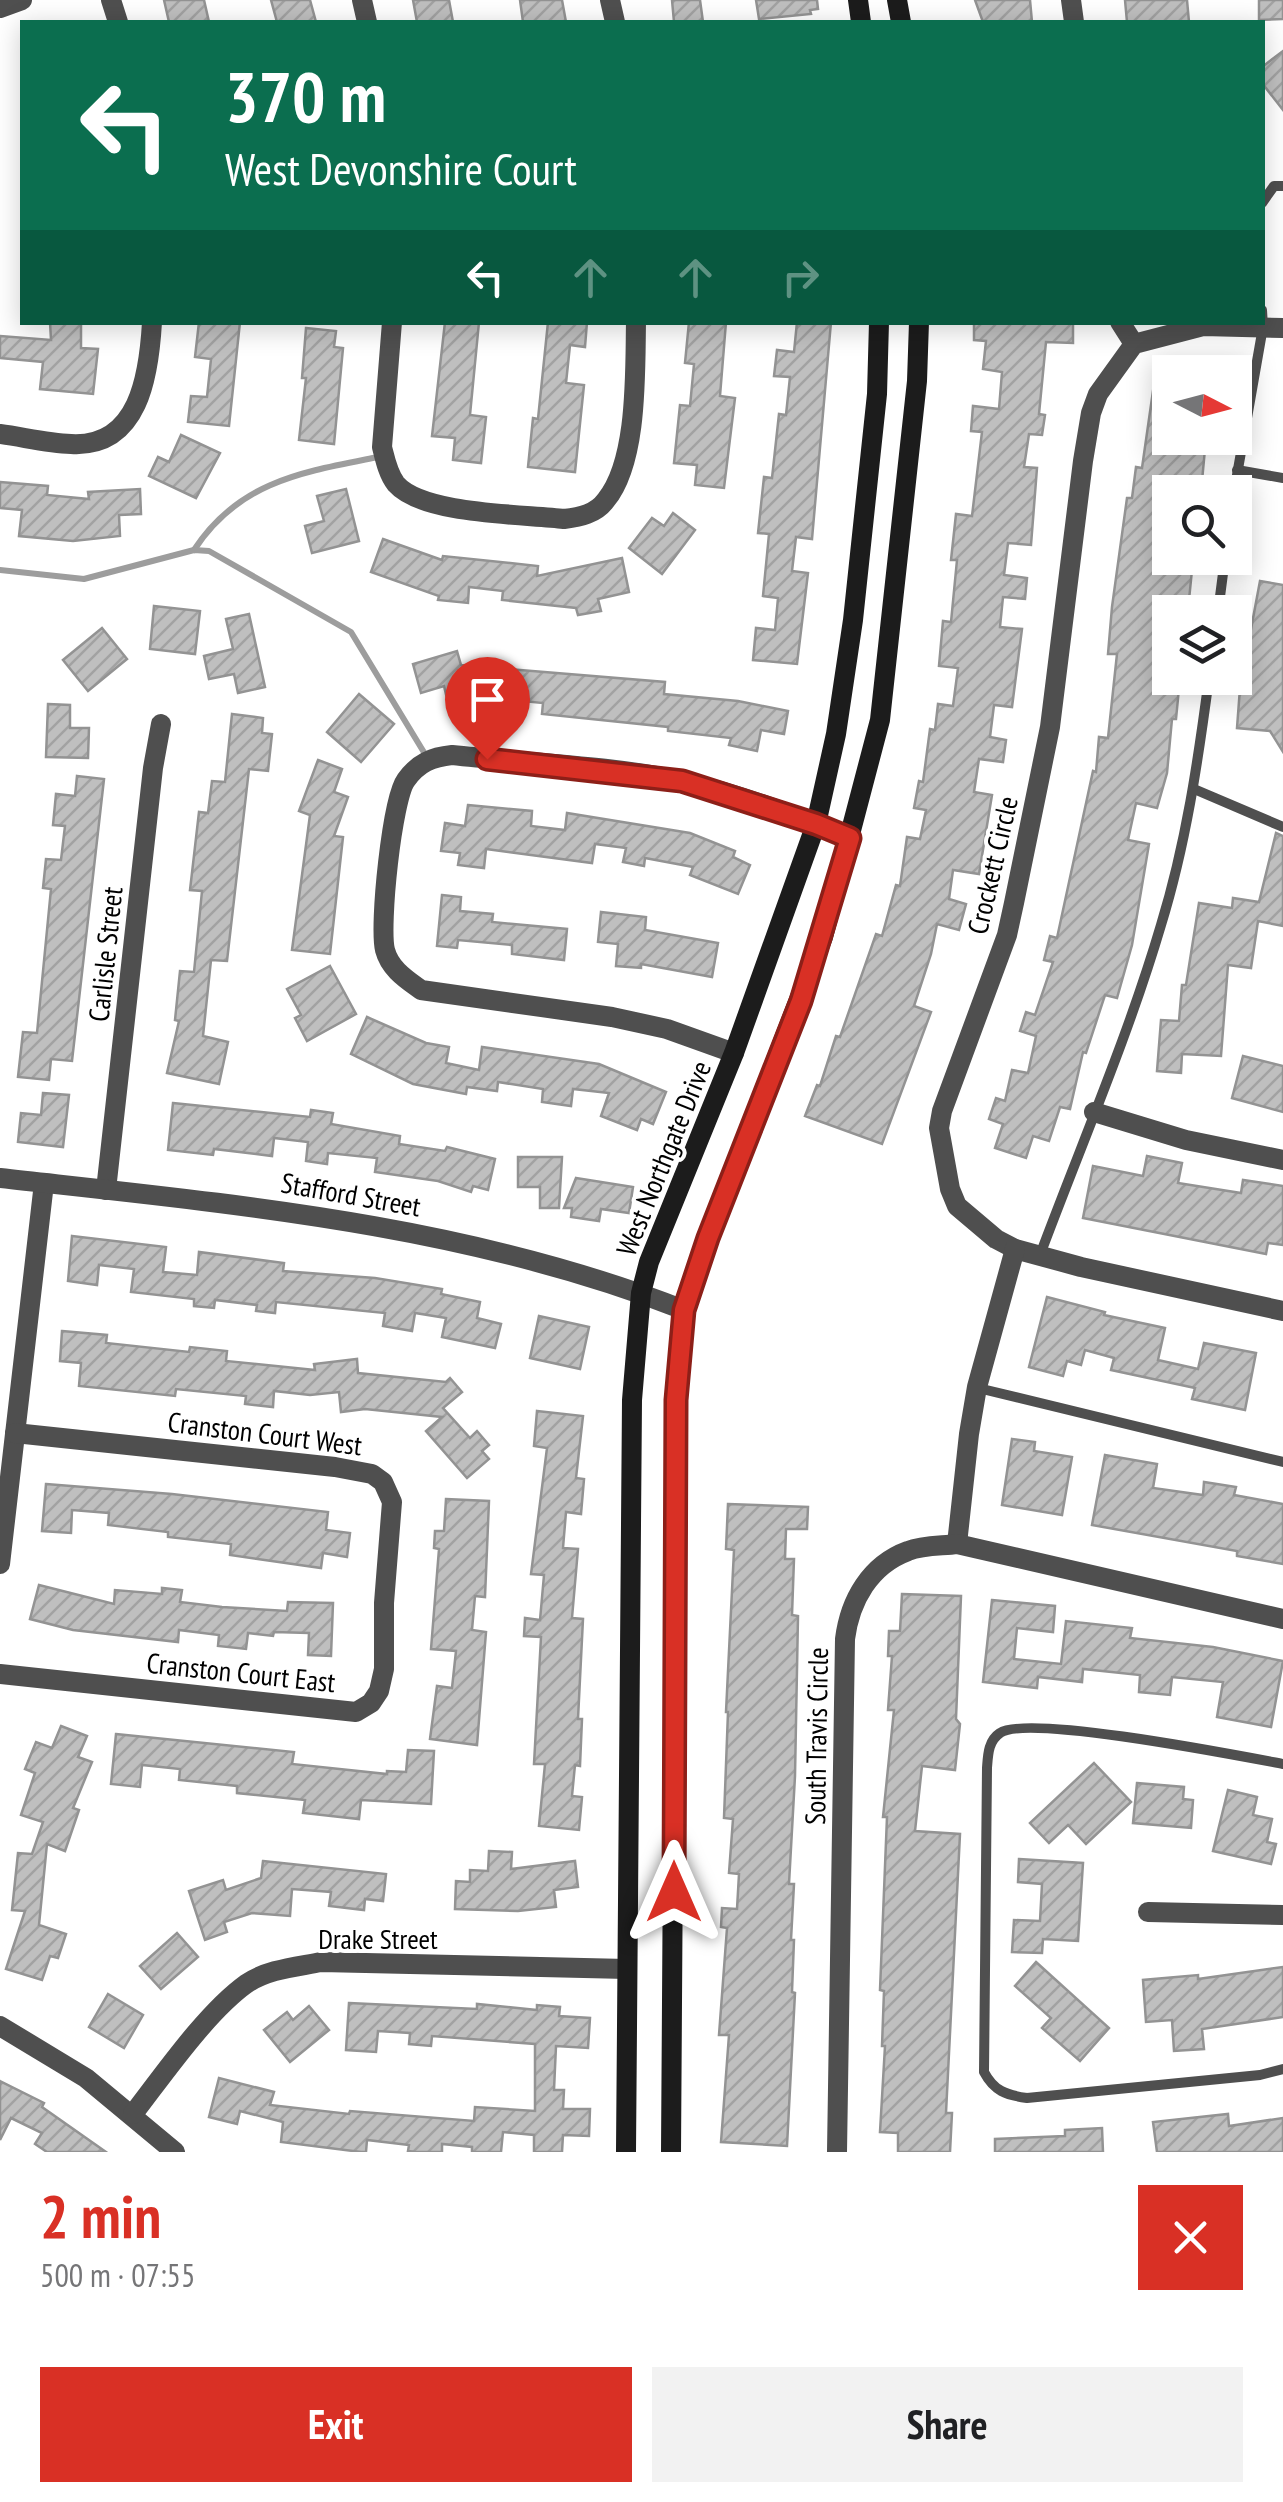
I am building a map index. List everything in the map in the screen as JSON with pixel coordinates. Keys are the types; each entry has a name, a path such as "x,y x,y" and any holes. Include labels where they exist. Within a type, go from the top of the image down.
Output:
{"main road":[{"name":"West Northgate Drive","path":"626,2152 632,1400 640,1292 664,1221 734,1054 816,824 836,734 853,620 877,394 879,325"},
{"path":"670,2152 676,1400 684,1310 708,1238 801,1001 850,838 880,720 917,382 919,325"}],"street":[{"path":"0,8 22,0"},
{"path":"0,434 72,445 100,442 123,426 138,404 147,380 152,325"},
{"path":"392,325 383,428 386,465 396,484 444,506 564,519 583,517 606,501 626,457 636,325"},
{"path":"1122,325 1134,344 1219,325"},
{"name":"Crockett Circle","path":"1134,344 1098,394 1091,413 1050,727 1014,903 1007,935 942,1111 940,1128 950,1189 957,1206 996,1238 1015,1248 1081,1268 1283,1311"},
{"name":"Carlisle Street","path":"106,1190 150,787 161,724"},
{"path":"734,1054 667,1028 421,990 392,964 385,949 389,866 402,785 424,762 452,755 682,781 850,838"},
{"path":"1094,1112 1186,1140 1283,1160"},
{"name":"Stafford Street","path":"0,1178 263,1207 410,1231 490,1248 640,1292 684,1310"},
{"path":"0,1564 8,1435 44,1183"},
{"path":"957,1544 968,1434 977,1388 1015,1248"},
{"name":"Cranston Court West","path":"8,1435 346,1468 372,1474 383,1482 392,1502 384,1603"},
{"name":"South Travis Circle","path":"838,2152 844,1639 848,1616 860,1588 884,1564 910,1550 957,1544 1283,1618"},
{"name":"Cranston Court East","path":"0,1674 356,1712 371,1703 380,1691 384,1603"},
{"path":"1148,1912 1283,1915"},
{"name":"Drake Street","path":"132,2114 220,2008 248,1983 278,1970 321,1962 627,1969"},
{"path":"0,2026 86,2078 175,2152"}],"lane":[{"path":"1236,475 1270,322"},
{"path":"1237,470 1283,478"},
{"path":"1040,1256 1162,924 1194,789 1207,695"},
{"path":"1194,789 1283,827"},
{"path":"977,1388 1283,1462"},
{"path":"1283,1764 1106,1734 1016,1728 1000,1732 989,1746 987,1768 984,2072 991,2086 1008,2096 1027,2098 1260,2075 1283,2069"}],"building":[{"path":"164,0 204,0 209,20 169,20"},
{"path":"271,0 310,0 315,20 276,20"},
{"path":"413,0 449,0 453,20 417,20"},
{"path":"520,0 562,0 566,20 523,20"},
{"path":"672,0 700,0 703,20 674,20"},
{"path":"756,0 817,0 818,9 810,10 811,14 759,19"},
{"path":"975,0 1030,0 1032,20 982,20"},
{"path":"1125,0 1187,0 1189,20 1127,20"},
{"path":"1259,0 1283,0 1283,19 1259,20"},
{"path":"1283,51 1283,110 1265,87 1265,65"},
{"path":"50,325 81,325 81,348 98,349 93,394 40,389 43,362 0,358 0,336 51,340"},
{"path":"199,325 240,325 229,426 188,422 191,396 207,397 211,359 195,357"},
{"path":"445,325 479,325 470,415 486,417 481,463 453,460 455,438 432,436"},
{"path":"548,325 587,325 585,347 570,345 566,383 584,385 575,472 528,467 533,418 538,419"},
{"path":"689,325 726,325 720,396 735,398 724,488 695,485 697,465 674,463 680,405 690,406 694,364 685,363"},
{"path":"797,325 831,325 812,539 796,537 792,571 808,573 797,664 753,660 756,628 775,630 778,598 763,596 769,534 758,533 764,477 772,478 779,414 786,415 790,377 774,376 777,350 794,352"},
{"path":"974,325 1073,325 1073,343 1046,342 1039,414 1045,415 1042,435 1029,434 1024,467 1037,468 1031,545 1008,543 1004,575 1027,578 1025,599 1003,597 1000,627 1022,629 1012,707 994,705 990,737 1006,740 1003,762 979,759 974,792 992,795 979,874 953,870 949,899 966,904 959,930 937,924 914,1006 931,1012 882,1144 805,1116 817,1085 820,1086 836,1036 840,1037 876,934 882,936 896,885 900,886 907,837 920,839 926,810 914,808 938,704 953,706 958,668 939,666 943,621 951,622 957,560 951,560 956,514 972,516 982,432 971,431 973,406 999,409 1002,372 983,369 986,341 974,340"},
{"path":"306,328 336,331 334,347 343,348 334,444 299,440 306,378 302,378"},
{"path":"1152,398 1152,455 1204,455 1203,475 1152,475 1152,575 1192,575 1190,595 1152,595 1152,695 1178,695 1167,773 1157,808 1136,803 1128,840 1149,844 1132,945 1117,998 1105,995 1086,1053 1083,1052 1070,1109 1060,1107 1049,1141 1033,1136 1026,1158 995,1148 1003,1124 989,1119 996,1098 1005,1101 1012,1070 1028,1073 1036,1036 1020,1031 1026,1012 1035,1015 1053,962 1044,960 1050,936 1057,938 1093,771 1096,772 1099,737 1108,738 1117,654 1108,654 1112,607 1127,498 1132,498 1136,467 1142,468"},
{"path":"181,435 220,453 196,498 149,476 158,457 169,462"},
{"path":"0,482 48,486 47,495 89,499 88,492 140,489 141,514 119,515 120,536 73,541 19,536 22,510 0,508"},
{"path":"346,489 359,541 312,553 305,526 324,521 317,496"},
{"path":"673,513 695,530 662,574 629,548 652,518 664,526"},
{"path":"383,539 442,560 443,556 538,566 537,576 622,558 629,592 598,599 601,611 578,615 576,608 502,600 503,591 469,587 468,603 438,600 439,596 371,572"},
{"path":"1260,581 1283,585 1283,752 1270,731 1237,728 1239,695 1252,695 1252,624"},
{"path":"154,606 200,611 195,654 150,649"},
{"path":"249,614 265,687 238,693 234,674 209,679 204,656 233,649 226,619"},
{"path":"102,628 127,659 88,691 63,660"},
{"path":"457,651 461,665 665,682 664,694 738,701 788,711 784,734 761,730 757,751 729,745 731,738 668,731 668,727 542,714 543,703 503,699 502,709 480,707 480,699 449,707 444,686 421,693 413,664"},
{"path":"359,694 394,724 361,762 327,732"},
{"path":"48,704 70,705 70,728 89,728 88,758 46,757"},
{"path":"232,714 263,718 262,733 272,734 268,771 249,769 227,961 211,960 203,1036 228,1042 219,1084 167,1073 179,1021 175,1020 180,971 194,972 202,891 190,890 199,812 208,813 212,781 225,782"},
{"path":"318,760 342,769 334,792 348,797 334,836 343,837 330,954 292,950 310,815 299,811"},
{"path":"77,776 104,779 72,1061 51,1059 49,1080 18,1077 23,1032 37,1033 51,889 43,888 46,859 61,860 65,826 53,825 56,794 75,796"},
{"path":"468,805 532,811 531,826 565,830 567,813 690,833 735,851 733,857 750,865 738,894 690,875 693,867 645,858 644,866 623,862 626,848 595,844 592,863 486,849 484,868 458,865 460,853 441,851 445,823 465,826"},
{"path":"1276,833 1283,836 1283,926 1258,921 1251,968 1228,965 1221,1056 1182,1054 1181,1073 1157,1071 1161,1020 1179,1021 1182,985 1186,985 1199,903 1232,908 1233,898 1259,902"},
{"path":"442,895 461,897 460,911 493,914 492,922 567,929 564,960 512,954 512,945 458,940 457,948 437,946"},
{"path":"601,912 646,917 645,930 718,943 712,977 641,964 641,968 616,966 618,944 598,942"},
{"path":"330,966 356,1014 307,1041 295,1018 301,1015 287,989"},
{"path":"367,1017 426,1043 449,1047 446,1063 479,1070 482,1047 599,1064 666,1092 653,1124 641,1119 637,1130 601,1116 609,1093 573,1089 571,1106 542,1102 543,1089 498,1082 497,1091 467,1087 466,1094 413,1084 351,1054"},
{"path":"1243,1056 1283,1066 1283,1112 1232,1098"},
{"path":"43,1093 69,1095 63,1147 18,1142 21,1113 41,1115"},
{"path":"173,1103 310,1117 311,1110 333,1113 331,1124 400,1136 399,1144 445,1151 447,1147 495,1159 488,1190 473,1186 471,1192 438,1181 375,1172 377,1158 328,1153 327,1164 306,1161 308,1142 274,1138 272,1156 214,1149 213,1155 168,1150"},
{"path":"1147,1156 1182,1163 1178,1183 1241,1193 1243,1180 1283,1186 1283,1245 1268,1243 1266,1254 1083,1218 1093,1166 1143,1176"},
{"path":"518,1157 562,1157 559,1208 540,1208 540,1187 518,1187"},
{"path":"576,1178 633,1187 629,1213 601,1209 599,1221 571,1217 572,1208 564,1208"},
{"path":"72,1236 166,1247 163,1272 197,1275 199,1252 284,1263 283,1271 375,1278 442,1289 441,1294 480,1302 477,1318 501,1324 495,1348 442,1337 446,1318 415,1313 412,1331 383,1326 385,1313 276,1302 275,1313 256,1311 257,1305 215,1300 214,1308 194,1306 194,1299 131,1292 134,1269 99,1265 97,1285 68,1281"},
{"path":"1047,1297 1165,1328 1158,1360 1198,1369 1204,1343 1256,1353 1245,1410 1192,1399 1195,1388 1111,1370 1114,1358 1085,1350 1081,1365 1067,1361 1063,1376 1029,1367"},
{"path":"539,1316 589,1327 580,1369 530,1358"},
{"path":"62,1331 107,1335 106,1343 189,1352 190,1347 227,1351 226,1361 315,1370 314,1364 357,1359 358,1373 446,1382 450,1378 462,1392 443,1408 470,1438 477,1431 489,1445 482,1451 489,1459 467,1478 426,1431 442,1417 365,1409 341,1412 339,1392 310,1395 274,1391 273,1407 245,1404 246,1396 176,1389 175,1396 79,1386 81,1363 60,1361"},
{"path":"537,1411 583,1416 576,1478 584,1479 581,1514 566,1512 563,1548 578,1549 572,1618 583,1619 580,1766 575,1765 572,1796 582,1797 579,1830 539,1826 545,1764 534,1764 541,1637 524,1636 525,1618 540,1620 544,1575 531,1574 547,1448 534,1446"},
{"path":"1012,1439 1035,1442 1034,1451 1072,1457 1062,1515 1002,1505"},
{"path":"1105,1455 1157,1464 1153,1488 1203,1495 1204,1482 1236,1487 1234,1495 1283,1504 1283,1564 1237,1556 1237,1551 1092,1525"},
{"path":"46,1484 328,1512 326,1530 350,1533 347,1557 323,1553 321,1568 230,1555 231,1544 108,1525 109,1513 72,1510 71,1533 42,1531"},
{"path":"446,1499 489,1501 485,1597 475,1596 472,1630 486,1632 477,1745 430,1739 437,1686 452,1688 456,1651 431,1649 439,1549 434,1548 435,1531 444,1531"},
{"path":"728,1504 808,1507 807,1529 786,1529 785,1559 794,1559 792,1615 798,1616 789,1884 794,1884 791,1940 795,1993 787,2146 721,2142 729,2035 719,2035 727,1928 721,1927 722,1908 737,1909 739,1874 729,1873 733,1819 724,1818 734,1550 726,1549"},
{"path":"39,1585 114,1604 115,1590 162,1594 162,1588 182,1590 180,1602 222,1607 287,1611 288,1602 333,1603 331,1656 308,1655 309,1633 248,1633 246,1649 218,1646 219,1635 179,1630 178,1642 73,1630 30,1619"},
{"path":"902,1594 961,1596 956,1719 960,1724 955,1770 922,1766 915,1831 960,1834 946,2113 952,2113 950,2152 898,2152 898,2133 880,2132 885,2046 884,1991 880,1990 887,1817 883,1817 894,1710 888,1710 892,1656 888,1656 889,1631 900,1631"},
{"path":"992,1600 1055,1606 1053,1632 1017,1628 1014,1659 1061,1664 1066,1621 1132,1628 1130,1638 1213,1647 1283,1661 1271,1727 1217,1717 1223,1682 1172,1677 1170,1695 1139,1692 1140,1675 1083,1669 1082,1682 1038,1677 1037,1688 983,1682"},
{"path":"61,1726 87,1736 78,1757 92,1762 73,1808 79,1810 65,1851 47,1844 39,1925 66,1934 58,1958 50,1956 42,1980 6,1969 25,1911 12,1910 18,1853 32,1854 43,1822 21,1815 35,1773 25,1769 36,1742 52,1748"},
{"path":"116,1734 294,1752 292,1764 387,1774 406,1772 408,1750 434,1751 431,1804 361,1800 359,1819 303,1813 305,1800 237,1793 237,1786 179,1780 180,1769 142,1765 140,1787 111,1784"},
{"path":"1094,1763 1131,1802 1086,1844 1068,1825 1049,1843 1030,1823"},
{"path":"1137,1783 1184,1787 1183,1799 1193,1800 1191,1828 1133,1823"},
{"path":"1228,1790 1257,1797 1253,1815 1272,1819 1267,1842 1276,1844 1271,1864 1213,1851"},
{"path":"489,1851 512,1852 511,1869 575,1861 578,1887 554,1890 556,1907 518,1911 455,1909 456,1881 470,1882 470,1870 488,1871"},
{"path":"1019,1859 1083,1863 1078,1941 1043,1939 1042,1953 1012,1952 1014,1920 1040,1921 1042,1884 1018,1882"},
{"path":"263,1861 386,1874 383,1901 365,1899 364,1910 329,1906 331,1892 292,1889 290,1916 252,1913 224,1922 227,1932 205,1940 189,1891 223,1880 226,1890 261,1878"},
{"path":"177,1933 198,1957 161,1989 140,1966"},
{"path":"1036,1962 1109,2028 1080,2061 1042,2028 1051,2018 1015,1986"},
{"path":"1283,1967 1283,2017 1202,2029 1204,2049 1174,2051 1172,2020 1146,2022 1143,1980 1198,1975 1198,1979"},
{"path":"108,1994 143,2015 124,2048 89,2027"},
{"path":"349,2003 477,2009 477,2004 537,2010 537,2005 560,2007 559,2016 590,2018 588,2048 556,2046 554,2090 564,2090 563,2109 590,2109 589,2136 563,2135 562,2152 534,2152 534,2135 503,2132 501,2152 472,2152 472,2147 442,2144 442,2152 416,2152 408,2151 409,2145 367,2140 366,2152 361,2152 281,2142 283,2122 240,2111 237,2124 209,2117 219,2078 274,2092 270,2105 349,2114 350,2111 474,2121 475,2107 535,2111 535,2044 432,2036 431,2046 409,2044 410,2033 378,2031 376,2052 346,2050"},
{"path":"309,2006 329,2030 290,2062 264,2030 287,2012 293,2020"},
{"path":"0,2081 44,2103 42,2107 106,2152 47,2152 35,2144 42,2133 11,2118 0,2140"},
{"path":"1228,2114 1229,2126 1283,2118 1283,2152 1157,2152 1153,2122"},
{"path":"1102,2128 1103,2152 995,2152 995,2139 1065,2136 1065,2130"}],"waterway":[{"path":"194,550 231,508 252,494 299,475 378,457"},
{"path":"0,570 84,579 194,550 209,551 351,632 428,759"}],"route":[{"path":"487,759 682,781 850,838 801,1001 708,1238 684,1310 676,1400 674,1892"}]}
